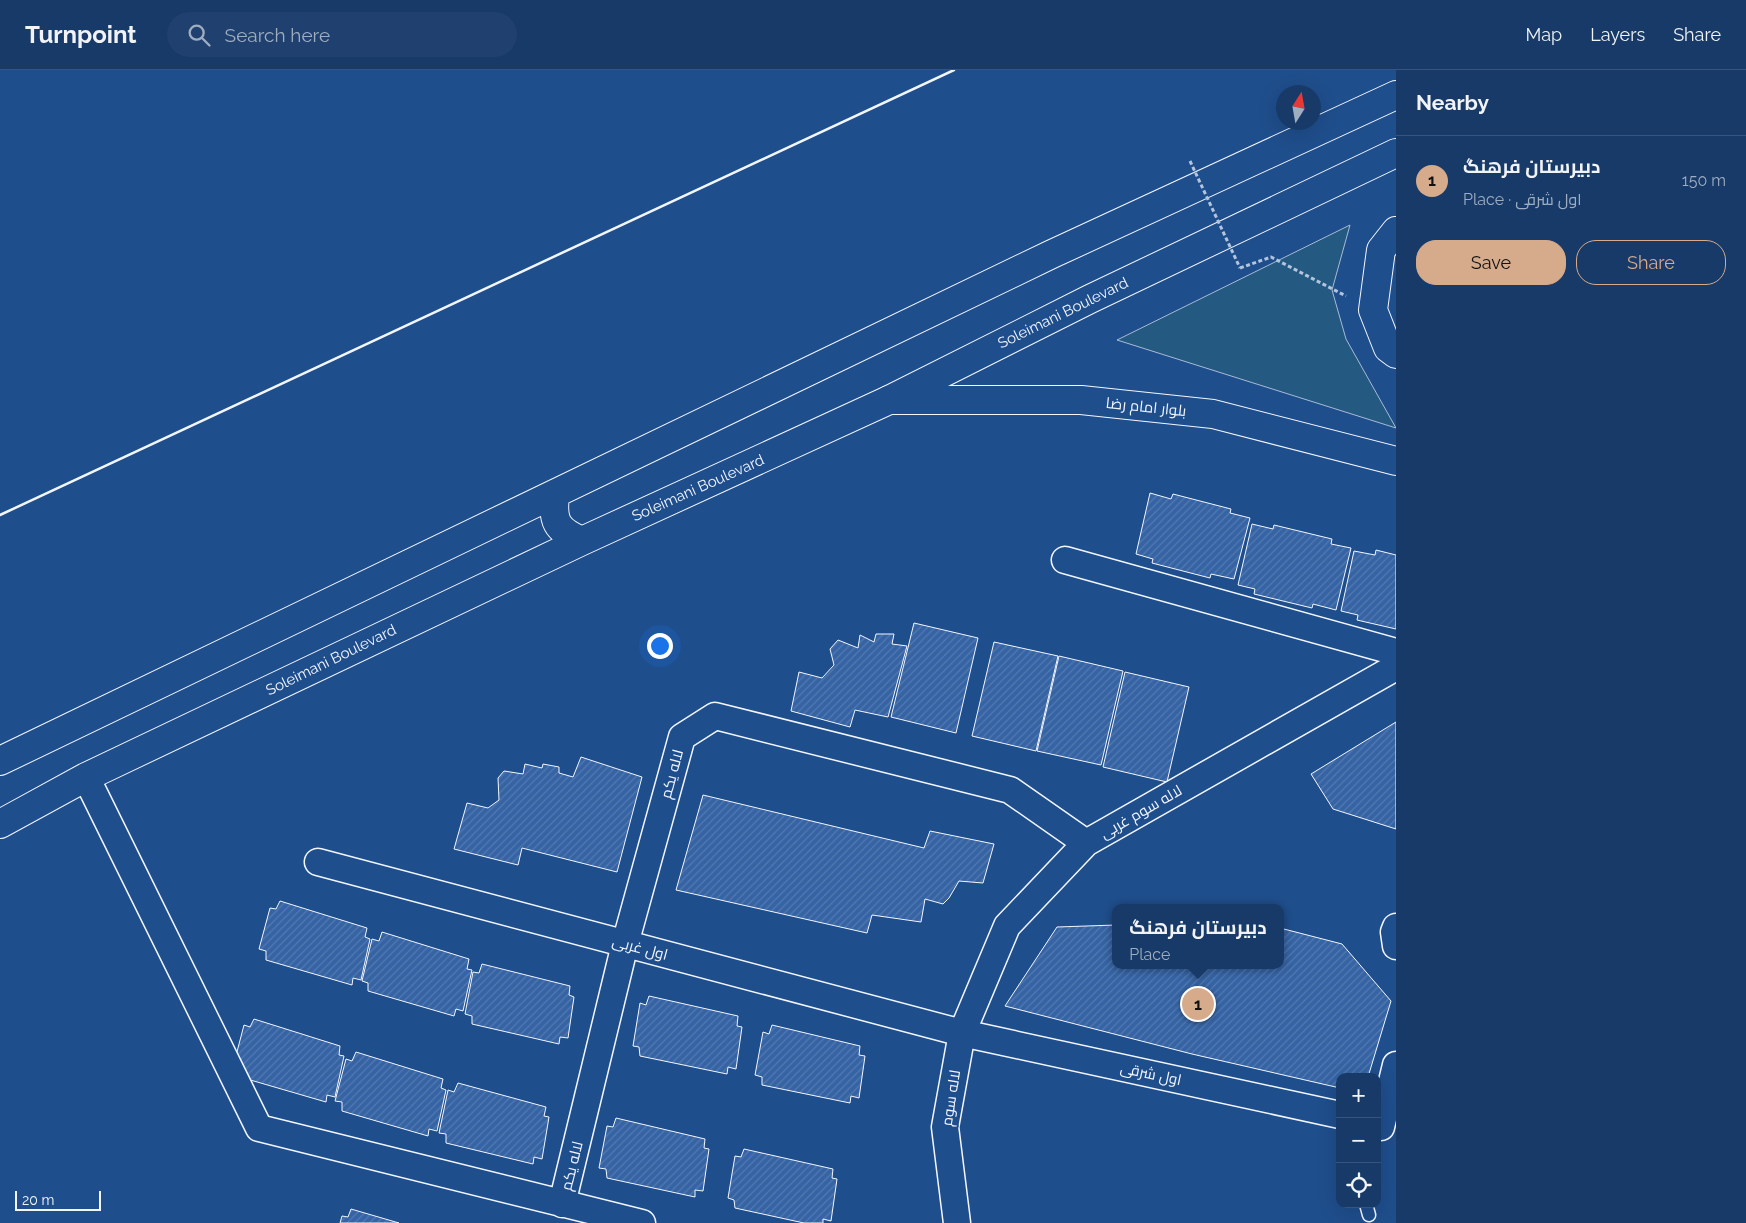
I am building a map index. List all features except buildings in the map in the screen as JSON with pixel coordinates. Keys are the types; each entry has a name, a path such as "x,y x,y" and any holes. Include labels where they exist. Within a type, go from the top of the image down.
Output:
{"main road":[{"path":"0,761 1052,254 1396,95"},
{"name":"Soleimani Boulevard","path":"0,824 86,777 582,540 889,400 1090,299 1396,153"},
{"path":"1396,231 1381,250 1373,310 1388,348 1396,354"},
{"name":"بلوار امام رضا","path":"889,400 1082,400 1213,414 1396,461"},
{"path":"555,494 553,510 558,525 566,534 582,540"}],"street":[{"path":"1065,560 1396,652"},
{"name":"لاله سوم غربی","path":"962,1033 1007,926 1086,843 1396,667"},
{"name":"لاله یکم","path":"562,1204 625,944 682,737 715,716 1010,790 1086,843"},
{"path":"86,777 259,1128 642,1223"},
{"name":"اول غربی","path":"318,862 962,1033"},
{"path":"1396,927 1394,932 1396,946"},
{"name":"اول شرقی","path":"962,1033 1336,1114"},
{"name":"لاله سوم","path":"957,1223 945,1127 962,1033"},
{"path":"1385,1127 1396,1065"}],"path":[{"path":"1190,161 1240,268 1271,257 1373,310"}],"shaded area":[{"path":"1350,225 1332,290 1346,339 1396,428 1117,340"}],"wall":[{"path":"0,515 954,70"}],"place":[{"name":"دبیرستان فرهنگ","path":"1198,1004"}]}
